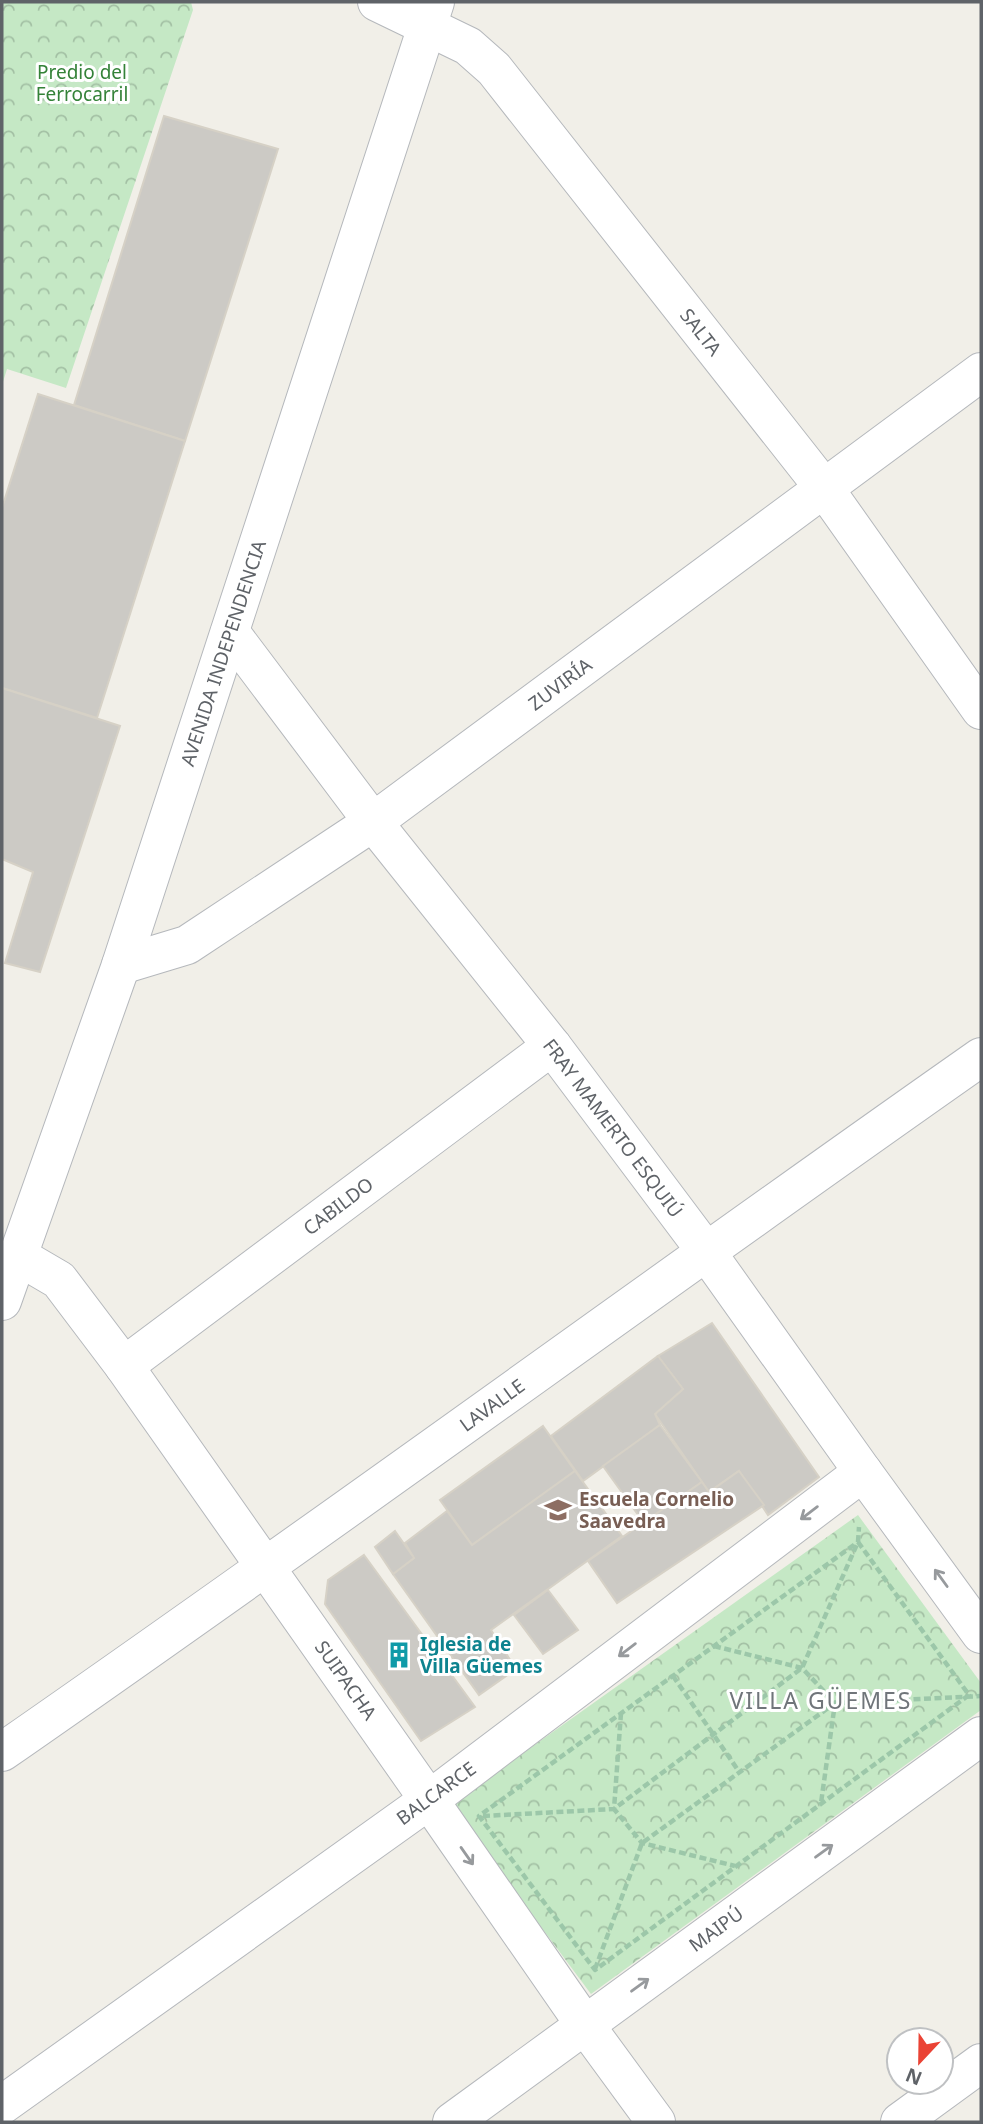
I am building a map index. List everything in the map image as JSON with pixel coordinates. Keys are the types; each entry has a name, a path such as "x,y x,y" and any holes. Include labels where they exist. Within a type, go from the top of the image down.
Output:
{"street":[{"name":"SALTA","path":"377,2 431,13 494,69 824,488 981,710"},
{"name":"AVENIDA INDEPENDENCIA","path":"2,1301 121,965 431,13"},
{"name":"ZUVIRÍA","path":"121,965 187,944 373,822 981,372"},
{"name":"FRAY MAMERTO ESQUIÚ","path":"230,632 373,822 552,1046 705,1250 981,1633"},
{"name":"CABILDO","path":"124,1366 552,1046"},
{"name":"LAVALLE","path":"2,1752 268,1567 705,1250 981,1057"},
{"name":"SUIPACHA","path":"18,1256 59,1280 124,1366 268,1567 585,2025 656,2122"},
{"name":"BALCARCE","path":"2,2105 429,1800 863,1472"},
{"name":"MAIPÚ","path":"452,2122 981,1736"},
{"path":"900,2122 981,2063"}],"path":[{"path":"429,1800 479,1816 614,1809 802,1668 858,1542 863,1472"},
{"path":"479,1816 858,1542"},
{"path":"858,1542 969,1695"},
{"path":"714,1646 802,1668 835,1703"},
{"path":"673,1676 740,1773"},
{"path":"595,1970 969,1695"},
{"path":"585,2025 595,1970 642,1843 835,1703 981,1696"},
{"path":"821,1804 835,1703"},
{"path":"621,1713 614,1809 642,1843 736,1866"},
{"path":"479,1816 595,1970"}],"green space":[{"name":"Predio del Ferrocarril","path":"2,2 191,2 193,10 66,388 7,369 2,385"},
{"path":"858,1515 981,1683 981,1710 591,1994 450,1805"}],"building":[{"path":"164,116 278,149 185,441 74,405"},
{"path":"38,394 185,441 97,718 2,688 2,508"},
{"path":"2,688 120,726 40,972 5,963 33,872 2,859"},
{"path":"712,1323 819,1477 768,1515 739,1471 709,1492 655,1414 683,1389 658,1356"},
{"path":"658,1356 683,1389 655,1414 660,1425 583,1481 551,1436"},
{"path":"660,1425 702,1482 644,1523 603,1466"},
{"path":"543,1426 575,1471 472,1545 440,1500"},
{"path":"575,1471 622,1536 491,1630 516,1669 479,1695 393,1574 414,1558 405,1543 447,1511 472,1545"},
{"path":"739,1471 764,1505 617,1603 588,1561 702,1482 709,1492"},
{"path":"395,1531 414,1558 393,1574 375,1547"},
{"name":"Iglesia de Villa Güemes","path":"364,1555 475,1707 421,1741 325,1604 328,1580"},
{"path":"548,1590 578,1630 543,1654 514,1615"}],"place":[{"name":"Escuela Cornelio Saavedra","path":"558,1510"},
{"name":"Iglesia de Villa Güemes","path":"399,1655"}],"district":[{"name":"VILLA GÜEMES","path":"821,1700"}]}
